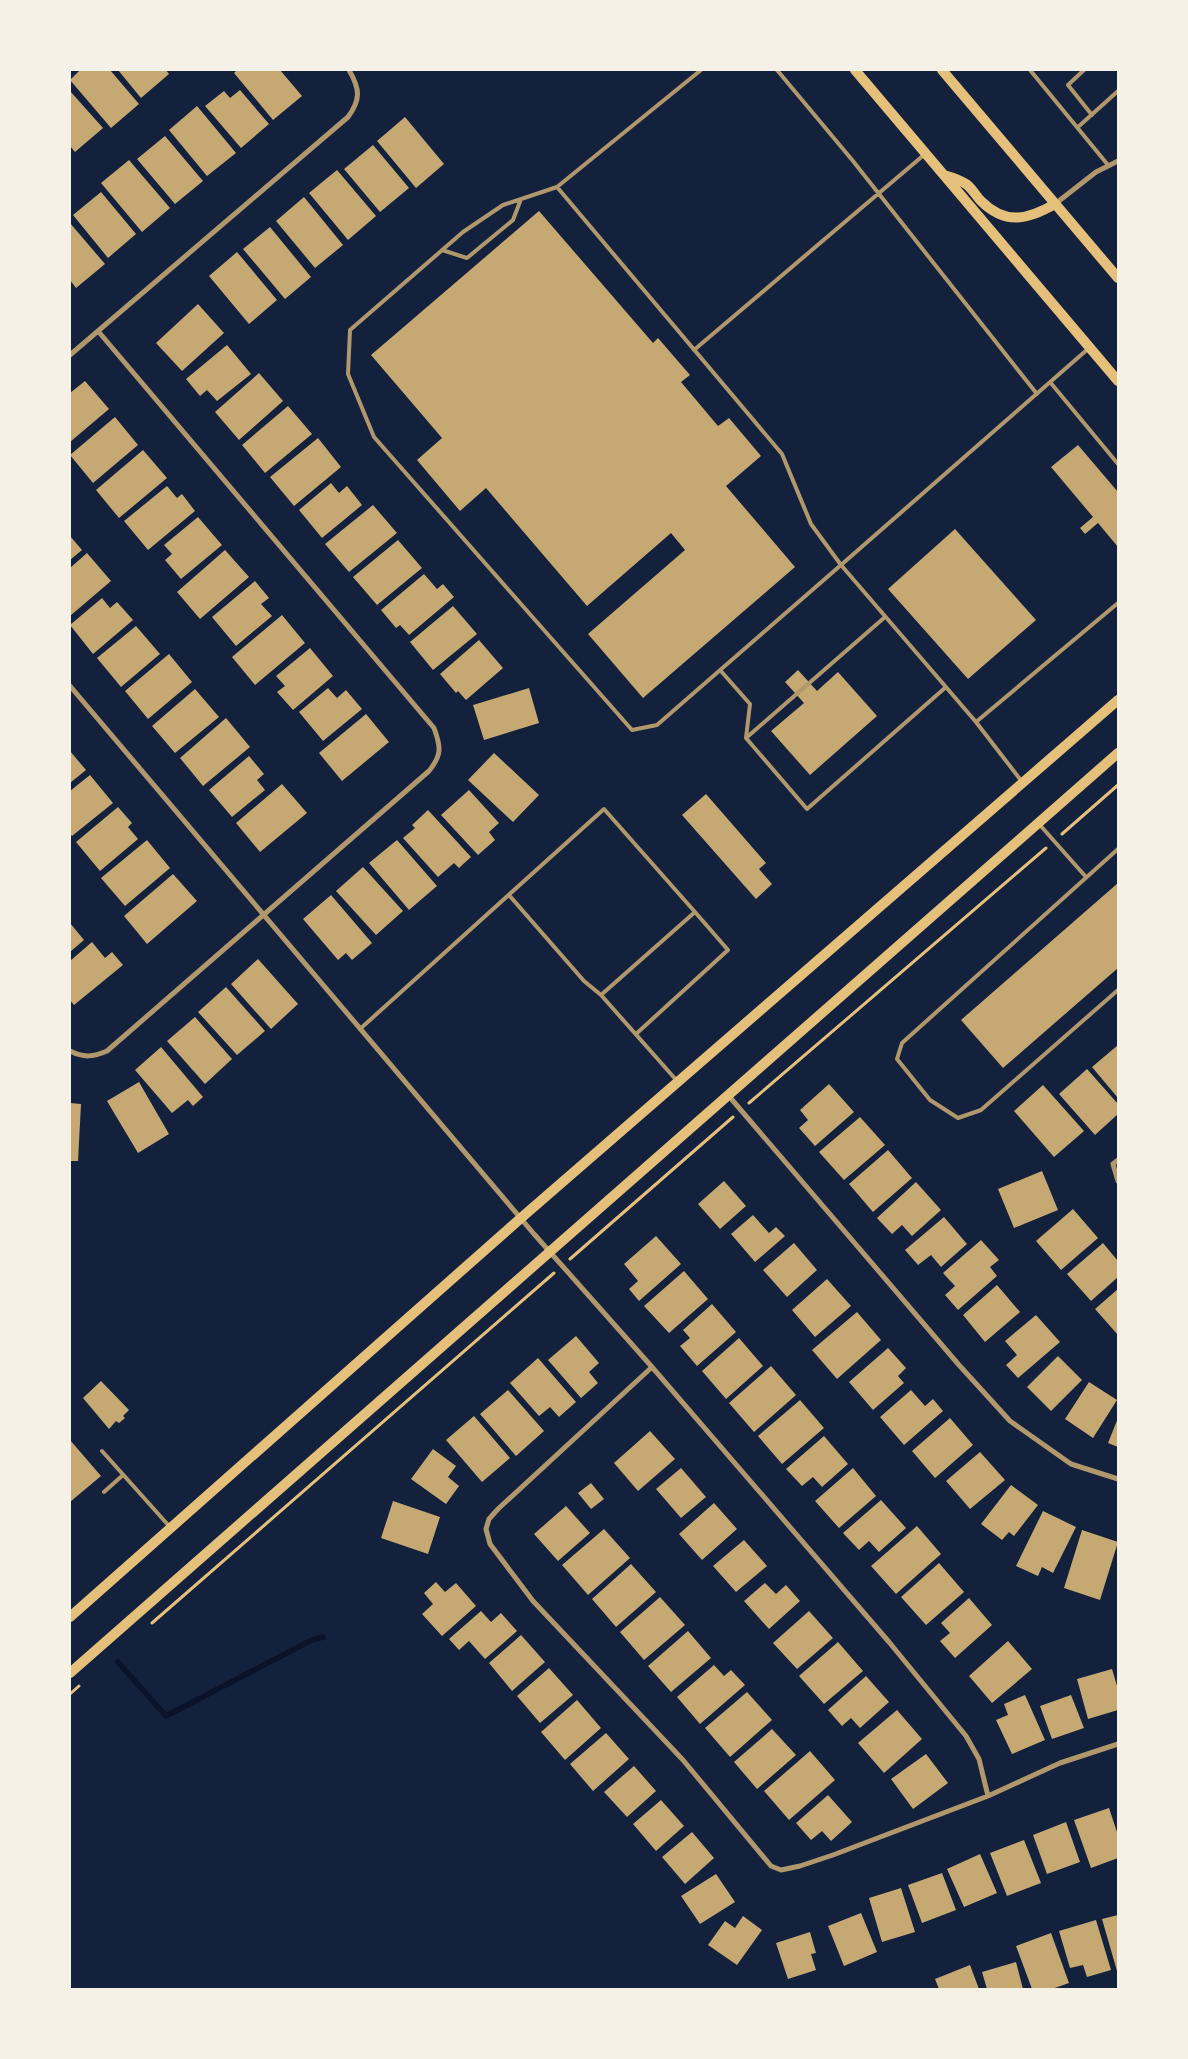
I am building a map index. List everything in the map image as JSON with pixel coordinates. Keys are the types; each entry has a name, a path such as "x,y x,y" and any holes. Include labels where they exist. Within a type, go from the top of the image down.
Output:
{"main road":[{"path":"855,70 1118,382"},
{"path":"942,70 1118,278"},
{"path":"941,173 966,184 982,202 1007,217 1028,217 1055,204"},
{"path":"70,1617 172,1529 521,1218 1118,700"},
{"path":"70,1673 1118,753"}],"street":[{"path":"70,355 348,117 355,107 358,93 355,81 348,70"},
{"path":"1055,204 1096,172 1118,161"},
{"path":"70,1051 80,1056 94,1056 107,1051 429,771 437,761 440,750 434,728 98,331"},
{"path":"70,686 550,1252 652,1367 966,1736 979,1759 988,1796"},
{"path":"728,1095 1010,1421 1071,1464 1118,1479"},
{"path":"1118,1160 1113,1164 1118,1181"},
{"path":"652,1367 498,1509 489,1519 486,1529 490,1544 533,1600 683,1760 771,1866 781,1870 800,1866 988,1796 1060,1763 1118,1744"}],"lane":[{"path":"701,70 557,187 502,205 463,232 350,330 348,374 374,437 632,730 657,725 1089,348"},
{"path":"776,70 878,192 1037,394"},
{"path":"1030,70 1108,165"},
{"path":"1084,70 1068,85 1092,115"},
{"path":"1078,127 1118,91"},
{"path":"694,350 925,154"},
{"path":"557,187 782,454 811,524 841,565 976,722 1023,783"},
{"path":"442,250 467,258 513,220 521,199"},
{"path":"1050,382 1118,464"},
{"path":"976,722 1118,603"},
{"path":"746,738 885,617"},
{"path":"720,670 750,704 746,738 807,809 946,687"},
{"path":"360,1029 604,809 728,950 636,1034"},
{"path":"1038,822 1086,878"},
{"path":"1118,849 902,1043 897,1059 930,1100 958,1118 981,1110 1118,990"},
{"path":"509,895 584,981 601,995 678,1082"},
{"path":"601,995 694,912"},
{"path":"102,1452 172,1529"},
{"path":"104,1492 123,1475"}],"path":[{"path":"148,1626 1118,785"},
{"path":"70,1694 83,1683"}],"building":[{"path":"80,70 110,70 139,104 111,128 70,80"},
{"path":"118,70 166,70 169,74 141,98"},
{"path":"237,70 280,70 302,96 273,120 234,73"},
{"path":"240,90 269,124 241,148 205,106 224,91 230,98"},
{"path":"70,91 103,128 75,152 70,146"},
{"path":"197,106 236,153 207,176 169,130"},
{"path":"405,117 444,164 416,188 377,141"},
{"path":"165,136 203,181 175,204 137,159"},
{"path":"373,145 409,188 380,212 344,169"},
{"path":"129,160 170,208 142,232 101,183"},
{"path":"337,170 376,216 348,240 309,193"},
{"path":"101,192 136,234 108,258 73,215"},
{"path":"304,197 343,245 315,268 276,221"},
{"path":"539,211 653,343 658,338 690,375 681,382 718,426 729,418 761,456 726,486 795,567 643,698 588,634 685,550 671,533 587,606 486,488 460,511 417,460 442,438 371,355"},
{"path":"70,223 105,264 76,288 70,280"},
{"path":"270,227 311,277 285,299 243,249"},
{"path":"237,252 277,300 249,324 209,276"},
{"path":"198,304 224,333 182,371 156,343"},
{"path":"227,345 251,374 217,401 207,390 200,396 186,379"},
{"path":"259,373 283,401 239,440 215,412"},
{"path":"85,381 109,409 70,442 70,393"},
{"path":"288,406 312,434 265,473 242,445"},
{"path":"115,417 138,445 93,483 70,455"},
{"path":"318,438 341,467 294,506 270,477"},
{"path":"1078,445 1118,492 1118,547 1098,523 1085,534 1080,528 1093,517 1051,467"},
{"path":"143,450 167,478 119,518 96,490"},
{"path":"331,483 339,493 347,486 362,505 322,538 299,510"},
{"path":"167,486 177,498 182,494 195,511 148,550 124,521"},
{"path":"373,505 397,533 349,572 325,544"},
{"path":"198,517 222,545 181,579 165,560 172,554 164,545"},
{"path":"955,529 1036,620 968,679 888,589"},
{"path":"70,536 82,550 70,560"},
{"path":"398,540 422,568 377,605 353,577"},
{"path":"225,550 249,577 200,619 177,592"},
{"path":"87,553 111,581 70,616 70,568"},
{"path":"424,574 437,589 443,584 454,597 409,635 400,625 396,628 381,610"},
{"path":"255,581 269,598 261,604 272,616 236,646 212,617"},
{"path":"102,598 110,608 117,602 133,620 93,654 70,625"},
{"path":"453,606 477,634 433,670 410,642"},
{"path":"282,615 305,643 255,685 232,657"},
{"path":"136,626 160,654 121,687 97,658"},
{"path":"479,640 503,668 466,700 458,691 456,693 440,674"},
{"path":"310,648 333,676 293,710 277,692 285,686 276,676"},
{"path":"169,654 192,682 148,719 125,691"},
{"path":"798,670 817,691 838,672 877,716 810,775 771,731 804,703 785,682"},
{"path":"328,688 337,698 346,690 362,709 323,741 299,712"},
{"path":"529,688 539,723 484,740 473,705"},
{"path":"195,689 219,717 175,753 152,726"},
{"path":"366,714 389,742 342,781 319,753"},
{"path":"226,718 250,747 203,786 180,758"},
{"path":"70,751 86,770 70,783"},
{"path":"494,753 539,795 513,822 468,780"},
{"path":"249,756 264,774 257,780 265,790 232,817 209,790"},
{"path":"90,775 113,803 72,836 70,834 70,791"},
{"path":"282,784 307,813 260,852 236,823"},
{"path":"469,790 499,823 489,832 495,840 478,855 441,815"},
{"path":"706,794 766,863 759,869 772,884 756,899 682,815"},
{"path":"118,807 132,823 128,827 138,839 100,871 76,842"},
{"path":"428,810 471,857 459,868 454,863 438,877 403,838 415,828 412,825"},
{"path":"147,840 170,868 125,906 101,878"},
{"path":"397,840 437,886 409,910 369,863"},
{"path":"363,867 403,911 376,935 336,891"},
{"path":"173,874 197,901 147,944 124,916"},
{"path":"1118,883 1118,968 1003,1068 961,1020"},
{"path":"331,895 372,943 352,960 346,953 338,960 303,919"},
{"path":"70,923 84,940 70,952"},
{"path":"92,942 105,958 112,952 123,965 74,1005 70,1000 70,961"},
{"path":"258,959 298,1004 271,1029 231,984"},
{"path":"226,987 265,1031 237,1055 198,1012"},
{"path":"195,1017 232,1059 205,1084 167,1041"},
{"path":"1118,1045 1118,1098 1092,1067"},
{"path":"161,1047 203,1097 193,1106 188,1100 172,1113 135,1070"},
{"path":"1087,1069 1118,1104 1118,1114 1095,1135 1059,1094"},
{"path":"139,1082 169,1134 138,1153 107,1101"},
{"path":"829,1084 854,1112 815,1146 799,1128 808,1120 800,1110"},
{"path":"1043,1085 1084,1131 1054,1157 1014,1111"},
{"path":"70,1103 81,1104 78,1161 70,1161"},
{"path":"860,1117 885,1145 844,1180 819,1152"},
{"path":"888,1150 912,1178 873,1212 849,1184"},
{"path":"1042,1171 1058,1210 1014,1228 998,1189"},
{"path":"724,1181 746,1206 720,1229 698,1204"},
{"path":"916,1182 941,1210 912,1236 902,1225 892,1234 877,1218"},
{"path":"1073,1209 1098,1238 1061,1270 1036,1241"},
{"path":"753,1215 769,1233 776,1227 785,1236 755,1262 731,1234"},
{"path":"944,1217 967,1244 941,1267 931,1255 918,1265 905,1250"},
{"path":"656,1236 681,1264 639,1301 629,1289 638,1281 624,1264"},
{"path":"981,1240 999,1260 990,1267 997,1276 958,1310 945,1295 955,1286 943,1273"},
{"path":"794,1243 817,1270 787,1297 763,1270"},
{"path":"1103,1243 1118,1261 1118,1277 1091,1301 1067,1274"},
{"path":"684,1271 708,1299 669,1333 644,1306"},
{"path":"827,1279 851,1306 815,1337 792,1310"},
{"path":"997,1285 1020,1312 985,1342 963,1315"},
{"path":"1118,1289 1118,1335 1095,1309"},
{"path":"712,1304 736,1332 697,1366 680,1346 690,1338 683,1330"},
{"path":"857,1312 881,1340 837,1379 812,1350"},
{"path":"1036,1315 1060,1342 1018,1378 1006,1365 1017,1355 1005,1341"},
{"path":"576,1336 599,1363 589,1372 598,1383 581,1398 548,1360"},
{"path":"739,1338 763,1366 726,1399 702,1371"},
{"path":"888,1348 906,1368 898,1376 904,1383 873,1410 849,1382"},
{"path":"1058,1356 1082,1380 1051,1411 1027,1387"},
{"path":"538,1358 576,1402 559,1417 550,1407 539,1416 510,1383"},
{"path":"771,1366 796,1395 754,1432 729,1403"},
{"path":"101,1381 129,1410 123,1416 125,1418 119,1423 116,1421 109,1429 83,1398"},
{"path":"1089,1382 1117,1400 1093,1438 1065,1419"},
{"path":"508,1390 544,1431 516,1456 480,1414"},
{"path":"911,1390 925,1406 933,1399 943,1411 904,1445 880,1417"},
{"path":"800,1400 824,1428 782,1464 758,1436"},
{"path":"474,1416 510,1458 482,1482 446,1440"},
{"path":"950,1418 973,1445 935,1478 912,1451"},
{"path":"1118,1418 1118,1447 1108,1443"},
{"path":"650,1431 675,1459 638,1491 614,1463"},
{"path":"824,1436 848,1464 822,1487 813,1477 802,1486 786,1469"},
{"path":"70,1440 101,1476 70,1502"},
{"path":"433,1449 456,1466 448,1477 459,1486 446,1504 411,1479"},
{"path":"980,1452 1005,1480 970,1509 946,1481"},
{"path":"681,1468 706,1497 681,1518 656,1489"},
{"path":"853,1468 876,1496 839,1528 815,1501"},
{"path":"591,1483 604,1499 591,1509 578,1493"},
{"path":"1011,1485 1038,1505 1014,1536 1009,1532 1002,1540 981,1524"},
{"path":"881,1500 906,1528 879,1552 869,1541 859,1550 843,1533"},
{"path":"393,1501 440,1517 428,1554 381,1538"},
{"path":"714,1503 737,1529 702,1560 679,1534"},
{"path":"566,1506 590,1533 558,1561 534,1534"},
{"path":"1043,1511 1076,1527 1053,1573 1042,1567 1038,1576 1016,1566"},
{"path":"917,1526 941,1554 896,1594 871,1566"},
{"path":"604,1529 630,1558 588,1595 562,1565"},
{"path":"1082,1530 1118,1542 1100,1600 1064,1588"},
{"path":"744,1540 767,1566 736,1592 713,1566"},
{"path":"939,1563 964,1592 926,1625 901,1597"},
{"path":"631,1564 656,1592 616,1627 592,1599"},
{"path":"436,1582 445,1592 456,1583 476,1606 442,1636 422,1614 433,1604 424,1593"},
{"path":"765,1583 776,1594 786,1585 800,1601 769,1629 744,1601"},
{"path":"660,1597 685,1625 644,1660 620,1632"},
{"path":"969,1598 992,1625 955,1658 940,1641 950,1633 941,1623"},
{"path":"481,1611 491,1622 501,1613 517,1631 485,1659 469,1641 459,1650 449,1639"},
{"path":"809,1611 833,1638 797,1669 773,1643"},
{"path":"688,1631 711,1658 671,1692 648,1666"},
{"path":"521,1635 545,1662 512,1691 489,1663"},
{"path":"1008,1641 1032,1669 992,1703 969,1676"},
{"path":"838,1642 863,1671 824,1704 799,1676"},
{"path":"714,1665 724,1676 731,1670 745,1685 700,1724 677,1697"},
{"path":"549,1668 573,1695 540,1723 517,1696"},
{"path":"1112,1669 1118,1689 1118,1710 1088,1719 1077,1679"},
{"path":"866,1676 889,1702 860,1728 851,1718 842,1726 828,1710"},
{"path":"747,1692 772,1720 730,1757 705,1728"},
{"path":"1025,1695 1045,1740 1012,1754 996,1720 1008,1715 1004,1704"},
{"path":"1071,1695 1084,1728 1052,1739 1040,1706"},
{"path":"577,1700 601,1728 565,1760 541,1732"},
{"path":"897,1710 922,1739 884,1773 858,1743"},
{"path":"772,1729 796,1755 757,1789 734,1762"},
{"path":"606,1733 629,1759 593,1791 570,1764"},
{"path":"810,1751 835,1780 789,1820 764,1791"},
{"path":"926,1754 948,1783 913,1809 891,1779"},
{"path":"634,1766 656,1791 627,1817 604,1792"},
{"path":"828,1795 852,1822 831,1841 822,1831 811,1840 796,1823"},
{"path":"661,1800 684,1826 656,1851 633,1824"},
{"path":"1109,1808 1118,1835 1118,1858 1091,1868 1074,1820"},
{"path":"1066,1822 1080,1862 1047,1874 1033,1835"},
{"path":"692,1832 714,1858 685,1884 662,1857"},
{"path":"1024,1840 1041,1883 1007,1896 990,1853"},
{"path":"980,1854 997,1893 964,1907 947,1869"},
{"path":"942,1873 956,1910 922,1923 908,1885"},
{"path":"716,1874 735,1902 700,1924 681,1896"},
{"path":"901,1888 915,1932 882,1942 869,1898"},
{"path":"861,1913 877,1952 844,1966 828,1926"},
{"path":"1118,1915 1118,1971 1117,1971 1102,1919"},
{"path":"743,1916 762,1930 737,1965 708,1945 725,1921 735,1928"},
{"path":"1096,1920 1111,1970 1087,1977 1083,1965 1070,1968 1059,1931"},
{"path":"810,1932 816,1953 811,1954 816,1970 788,1979 776,1943"},
{"path":"1051,1933 1069,1983 1052,1989 1032,1989 1016,1946"},
{"path":"1016,1962 1023,1989 987,1989 982,1972"},
{"path":"970,1965 979,1989 939,1989 935,1979"}],"waterway":[{"path":"118,1662 166,1716 312,1640 323,1637"}]}
